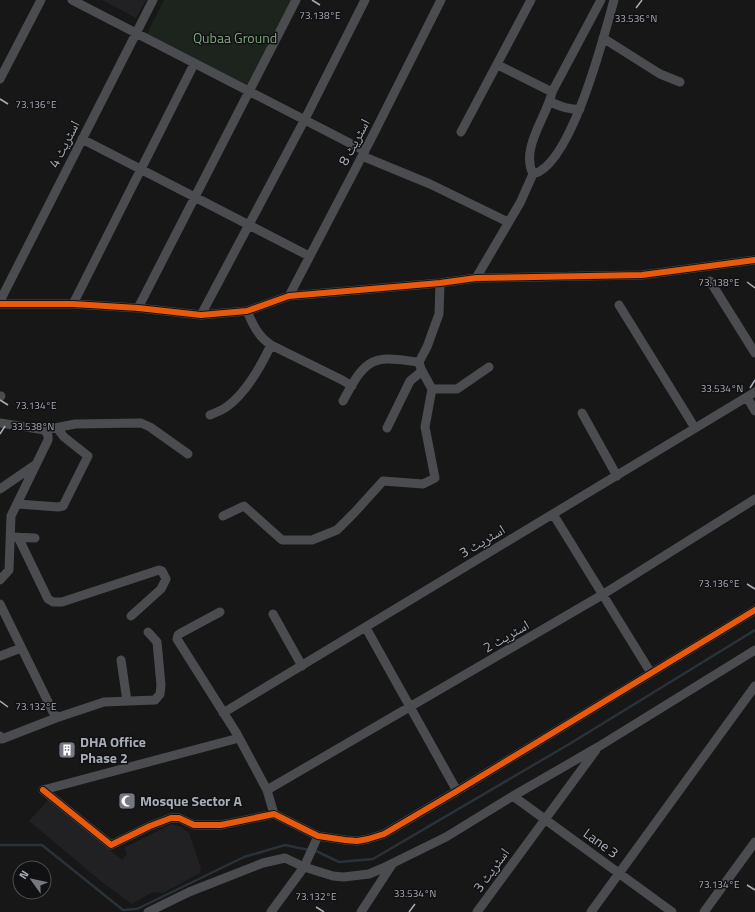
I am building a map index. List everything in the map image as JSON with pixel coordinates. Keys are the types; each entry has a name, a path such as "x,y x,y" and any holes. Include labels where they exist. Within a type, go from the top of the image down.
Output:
{"street":[{"path":"0,79 40,0"},
{"path":"72,0 305,120 364,153 508,222"},
{"name":"اسٹریٹ 4","path":"0,301 153,0"},
{"path":"138,308 296,0"},
{"path":"202,315 248,225 305,120 365,0"},
{"name":"اسٹریٹ 8","path":"289,296 364,153 441,0"},
{"path":"461,132 498,65 531,0"},
{"path":"476,278 520,203 533,174 530,166 532,146 539,124 550,102 552,92 601,0"},
{"path":"533,174 540,172 552,162 566,139 580,109 614,0"},
{"path":"603,38 660,74 680,82"},
{"path":"73,304 194,64"},
{"path":"498,65 552,92"},
{"path":"550,102 569,109 580,109"},
{"path":"82,139 309,256"},
{"path":"0,304 73,304 138,308 202,315 247,311 289,296 440,283 476,278 642,275 755,260"},
{"path":"710,281 755,353"},
{"path":"387,428 410,381 420,367 427,348 439,314 440,283"},
{"path":"620,306 695,428"},
{"path":"247,311 256,330 262,338 271,345 352,386"},
{"path":"210,415 223,409 237,398 261,365 271,345"},
{"path":"223,516 244,506 282,540 312,540 337,530 383,481 423,484 435,478 425,427 432,389 420,367 389,359 377,360 362,371 343,401"},
{"path":"432,389 457,389 489,367"},
{"name":"اسٹریٹ 3","path":"224,713 755,392"},
{"path":"747,397 755,411"},
{"path":"582,413 617,476"},
{"path":"0,423 45,430 75,424 141,423 150,427 188,454"},
{"path":"18,504 58,507 63,506 88,456 69,442 57,428"},
{"path":"0,580 9,570 14,537 11,516 48,440 45,430"},
{"path":"0,489 36,465"},
{"name":"اسٹریٹ 2","path":"267,790 602,596 755,500"},
{"path":"553,514 602,596 651,673"},
{"path":"14,537 35,538"},
{"path":"14,537 48,598 54,602 62,602 159,570 162,571 166,579 161,589 131,616"},
{"path":"0,604 56,718"},
{"path":"239,738 43,790 111,845 150,826 171,818 179,818 194,824 220,825 274,814 316,839 357,841 368,839 384,834 457,791 755,610"},
{"path":"220,612 181,633 178,635 177,639 239,738 267,790 274,814"},
{"path":"273,614 302,666"},
{"path":"366,628 457,791"},
{"path":"0,736 2,739 56,718 104,702 155,700 160,694 161,686 157,642 148,632"},
{"path":"0,656 21,648"},
{"path":"148,912 189,892 263,863 285,858 306,862 334,876 344,877 369,874 446,837 598,747 755,650"},
{"path":"121,660 127,701"},
{"path":"591,912 755,686"},
{"name":"اسٹریٹ 3","path":"477,912 598,747"},
{"name":"Lane 3","path":"513,796 672,912"},
{"path":"271,912 306,862 316,839"},
{"path":"704,912 755,842"},
{"path":"361,912 393,863"}],"shaded area":[{"path":"102,0 146,0 136,18"},
{"path":"48,800 122,860 127,854 124,848 172,824 181,827 189,833 201,868 200,873 163,893 153,892 132,904 103,883 29,821"}],"green space":[{"name":"Qubaa Ground","path":"164,0 296,0 253,89 145,37"}],"waterway":[{"path":"314,850 339,862 373,859 571,743 755,630"},
{"path":"0,845 42,845 123,910 137,909 244,857 285,845 309,850"}],"cycle path":[{"path":"0,304 73,304 138,308 201,315 247,311 289,296 440,283 476,278 642,275 755,260"},
{"path":"43,790 111,845 150,826 171,818 179,818 194,825 221,825 274,814 318,836 357,841 368,839 384,834 457,791 755,610"}],"place":[{"name":"DHA Office Phase 2","path":"67,750"},
{"name":"Mosque Sector A","path":"127,801"}]}
